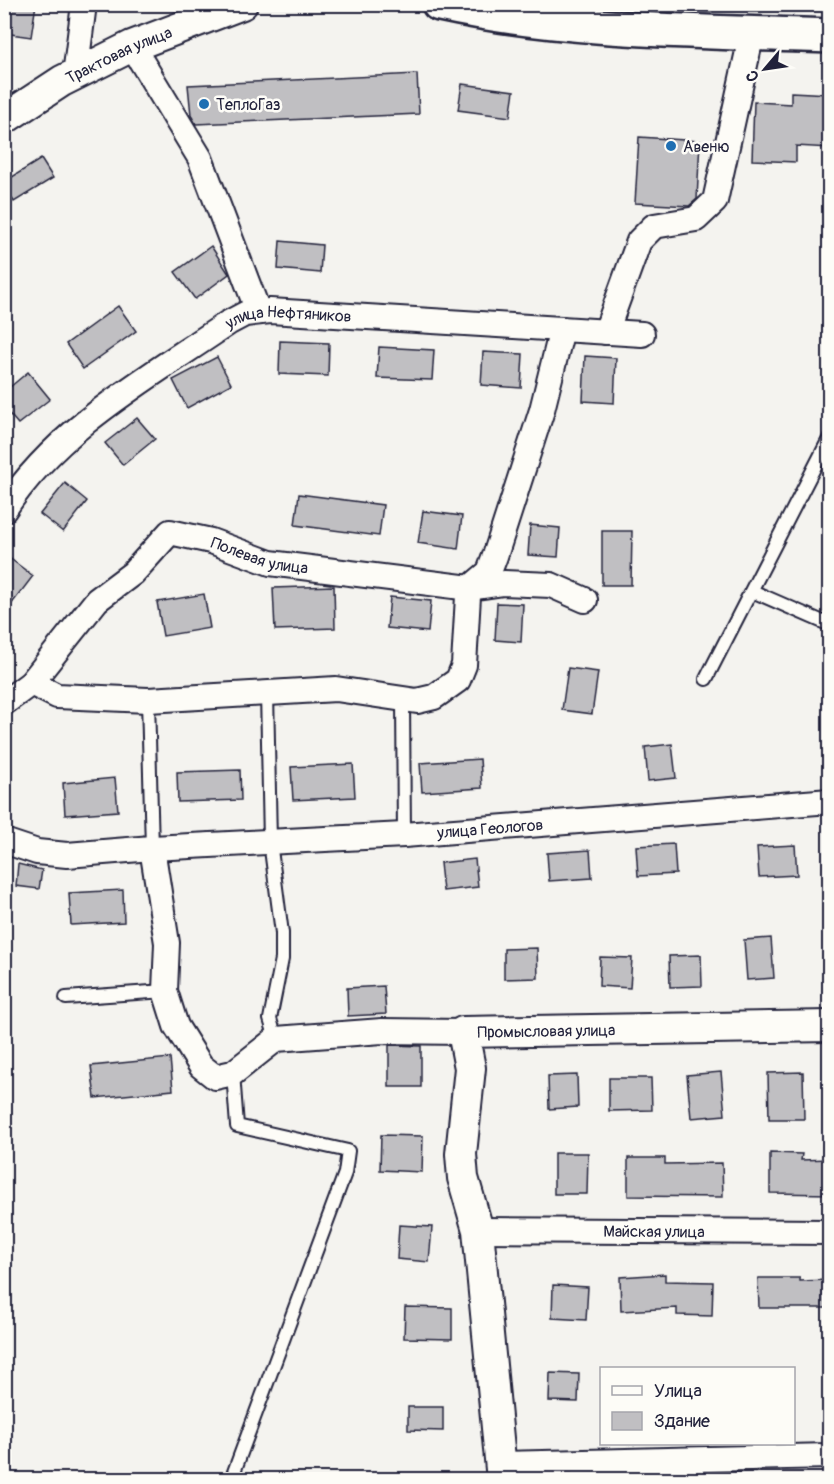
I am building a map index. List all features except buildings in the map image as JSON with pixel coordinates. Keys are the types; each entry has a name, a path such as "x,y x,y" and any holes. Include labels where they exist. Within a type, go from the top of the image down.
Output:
{"main road":[{"path":"439,4 526,12 580,26 830,36"}],"street":[{"path":"75,75 84,4"},
{"name":"Трактовая улица","path":"4,119 75,75 132,46 242,4"},
{"path":"606,332 639,241 654,226 696,219 716,201 752,33"},
{"path":"132,46 200,158 258,311"},
{"name":"улица Нефтяников","path":"4,510 34,469 90,418 228,323 258,311 642,334"},
{"path":"31,683 57,696 148,700 336,689 362,691 403,700 417,701 434,697 458,680 464,665 470,588 489,572 495,556 542,410 562,329"},
{"name":"Полевая улица","path":"4,703 31,683 96,600 133,573 170,532 212,541 270,562 470,588 504,583 551,585 585,600"},
{"name":"улица Геологов","path":"4,841 37,852 67,855 152,848 404,835 830,801"},
{"path":"152,848 167,944 165,991 176,1026 201,1066 215,1077 233,1073 276,1039 382,1031 463,1032"},
{"name":"Промысловая улица","path":"501,1472 478,1230 463,1178 461,1154 470,1068 463,1032 830,1026"},
{"name":"Майская улица","path":"478,1230 830,1232"},
{"path":"501,1472 830,1456"}],"lane":[{"path":"706,679 830,437"},
{"path":"752,591 830,625"},
{"path":"267,692 270,842 282,933 282,959 270,1019 276,1039"},
{"path":"148,700 152,848"},
{"path":"403,700 404,835"},
{"path":"66,998 165,991"},
{"path":"231,1479 345,1173 348,1151 237,1126 233,1073"}],"place":[{"name":"ТеплоГаз","path":"204,104"},
{"name":"Авеню","path":"671,146"}]}
